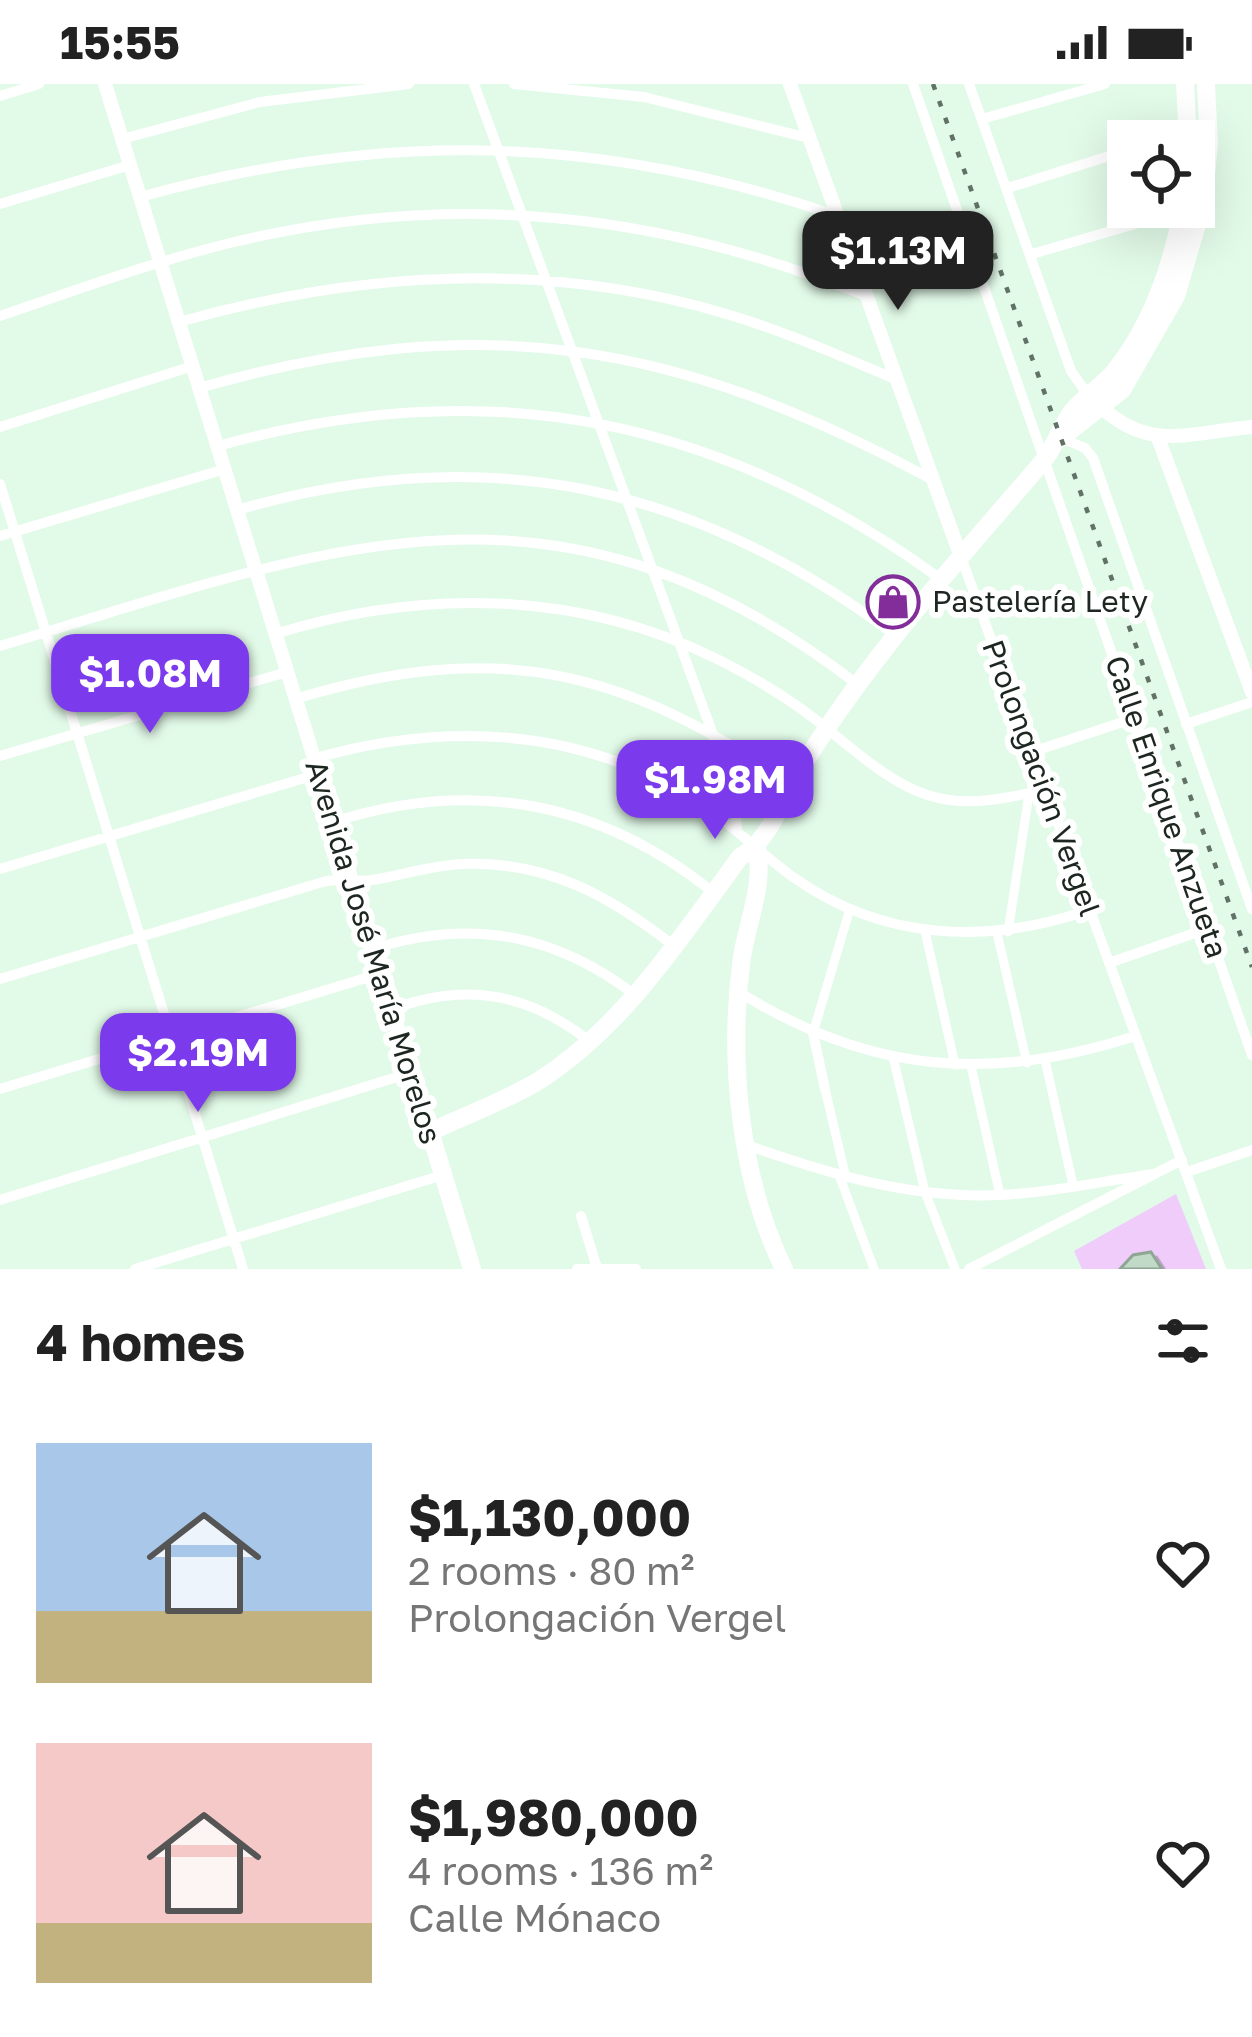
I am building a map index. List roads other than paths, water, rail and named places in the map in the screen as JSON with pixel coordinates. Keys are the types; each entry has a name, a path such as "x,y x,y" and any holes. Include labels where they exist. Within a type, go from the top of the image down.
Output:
{"main road":[{"path":"1185,84 1187,120"},
{"path":"430,1132 538,1081 589,1041 635,995 740,857 758,848 792,784 857,684 1044,460 1061,438 1065,421 1094,400 1122,390 1138,369 1189,264 1207,175 1205,84"},
{"path":"1094,400 1137,340 1168,269 1178,228"},
{"path":"758,848 762,877 739,992 739,1086 747,1145 784,1269"},
{"path":"716,889 756,898"},
{"name":"Avenida José María Morelos","path":"430,1132 472,1269"}],"street":[{"path":"0,96 39,84"},
{"name":"Avenida José María Morelos","path":"105,84 430,1132"},
{"path":"122,139 260,102 410,84"},
{"path":"474,84 711,729 734,800 736,829"},
{"path":"514,84 644,97 809,138"},
{"name":"Prolongación Vergel","path":"790,84 1221,1269"},
{"name":"Calle Enrique Anzueta","path":"913,84 1252,1055"},
{"path":"970,84 1071,371 1094,400 1129,431 1157,435 1252,427"},
{"path":"982,119 1105,84"},
{"path":"140,197 210,178 352,153 497,148 670,166 838,216"},
{"path":"1008,188 1107,157"},
{"path":"0,204 130,165"},
{"path":"0,316 161,263 321,225 448,213 610,222 696,237 782,262 866,296"},
{"path":"1032,254 1119,228"},
{"path":"179,322 250,302 379,281 472,277 546,281 634,292 723,313 895,379"},
{"path":"200,388 272,367 364,350 496,343 570,347 668,368 764,399 849,435 934,481"},
{"path":"0,427 193,366"},
{"path":"218,446 326,420 434,408 530,411 598,421 764,474 862,525 942,580"},
{"path":"1157,435 1252,692"},
{"path":"1061,438 1085,448 1093,458 1252,909"},
{"path":"0,536 225,469"},
{"path":"237,510 349,483 432,476 502,477 626,497 752,543 837,592 896,636"},
{"path":"0,484 105,836 243,1269"},
{"path":"0,646 255,570 344,548 429,538 538,543 652,569 763,619 857,684"},
{"path":"275,634 371,609 472,602 568,610 680,643 750,677 826,728 876,772 908,790 965,802 1046,790"},
{"path":"295,698 374,677 476,667 597,684 711,729 792,784"},
{"path":"0,756 286,671"},
{"path":"1186,724 1252,702"},
{"path":"1032,752 1135,718"},
{"path":"0,869 422,735 534,739 641,771 736,829 810,889 850,909 926,931 1003,933 1089,910"},
{"path":"1027,1063 1003,933 1029,794"},
{"path":"333,822 420,800 511,800 556,808 619,831 716,889"},
{"path":"0,979 326,881 462,863 544,872 618,902 674,946"},
{"path":"850,909 813,1033 842,1176 874,1269"},
{"path":"1108,964 1208,928"},
{"path":"926,931 955,1066"},
{"path":"372,949 450,932 510,935 568,952 635,995"},
{"path":"0,1089 379,974"},
{"path":"739,992 813,1033 893,1057 955,1066 1027,1063 1135,1036"},
{"path":"390,1010 423,997 494,994 529,1003 589,1041"},
{"path":"893,1057 925,1192 955,1269"},
{"path":"1045,1060 1073,1185"},
{"path":"971,1066 1000,1195"},
{"path":"0,1200 410,1073"},
{"path":"747,1145 842,1176 925,1192 1000,1195 1154,1174 1252,1150"},
{"path":"969,1269 1154,1174"},
{"path":"135,1269 443,1175"},
{"path":"580,1216 597,1268"},
{"path":"577,1269 636,1269"}],"railway":[{"path":"933,84 1252,967"}],"place":[{"name":"Pastelería Lety","path":"893,602"}]}
